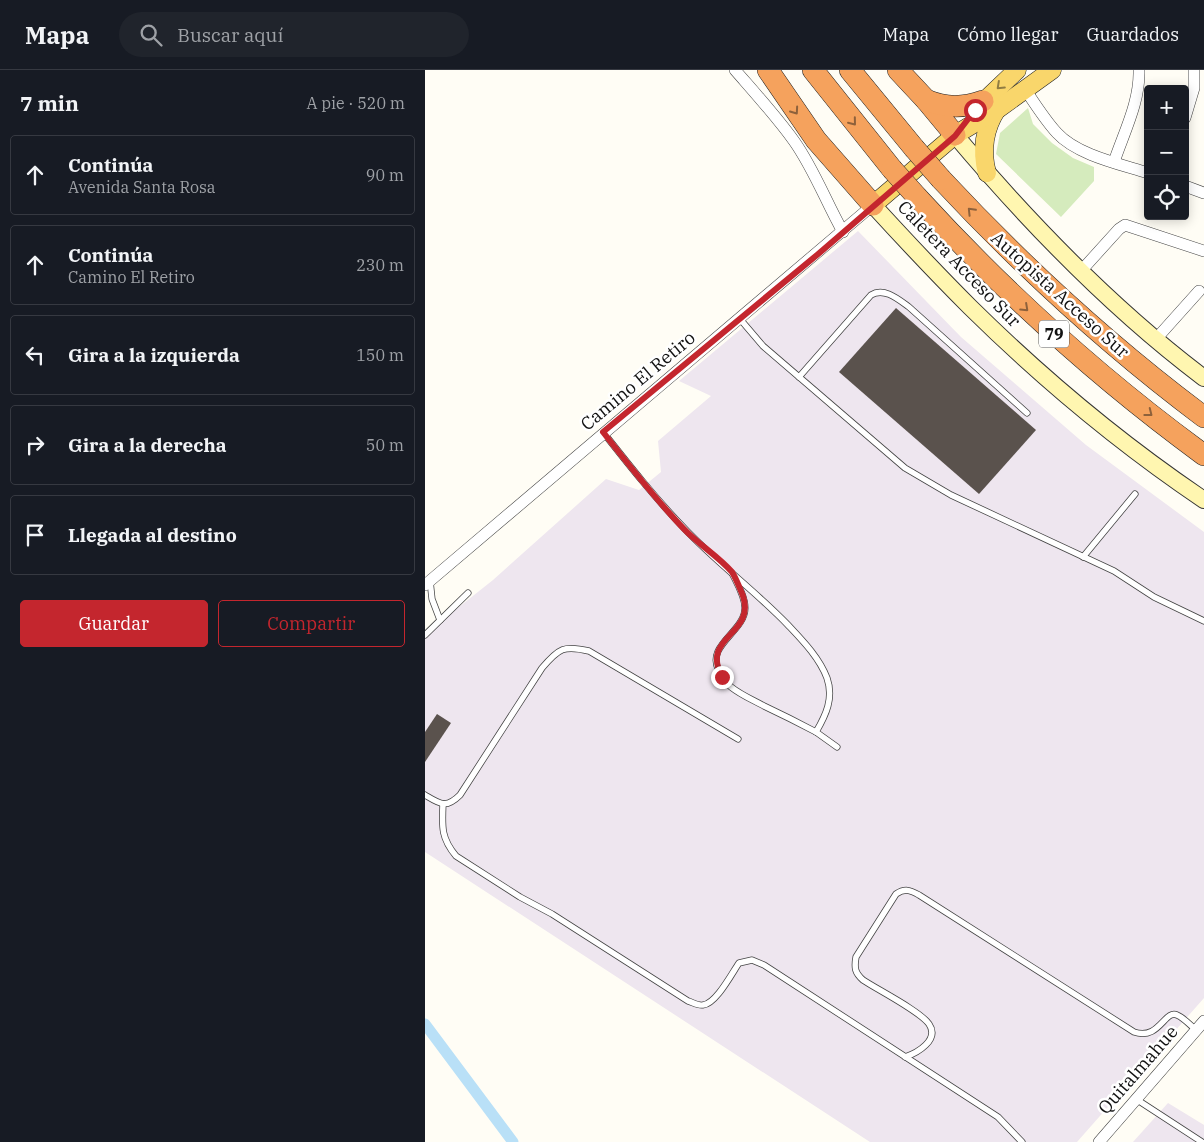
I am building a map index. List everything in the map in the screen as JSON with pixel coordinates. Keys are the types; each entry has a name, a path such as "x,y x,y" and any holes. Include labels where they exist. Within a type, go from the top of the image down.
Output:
{"highway":[{"path":"768,70 816,140 873,205"},
{"name":"Autopista Acceso Sur","path":"813,70 891,168 983,267 1050,331 1121,391 1204,455"},
{"name":"Autopista Acceso Sur","path":"850,70 941,179 1003,244 1061,300 1135,363 1204,417"},
{"path":"898,70 926,100 955,136"},
{"path":"926,100 953,107 990,105"}],"main road":[{"path":"873,205 990,105 1017,70"},
{"path":"990,105 1025,89 1052,70"},
{"path":"987,173 983,155 989,124 990,105"},
{"path":"955,136 1038,228 1081,271 1157,339 1203,374"},
{"name":"Caletera Acceso Sur","path":"873,205 964,301 1027,360 1124,441 1204,500"}],"street":[{"path":"735,70 777,118 795,142 816,178 843,232"},
{"path":"1114,162 1136,99 1139,85 1139,70"},
{"path":"1189,105 1194,88 1195,70"},
{"path":"1025,89 1051,126 1064,139 1077,148 1144,172"},
{"path":"1189,187 1204,193"},
{"name":"Camino El Retiro","path":"426,583 873,205"},
{"path":"1081,271 1119,229 1125,225 1204,251"},
{"path":"1157,339 1199,291"},
{"name":"Quitalmahue","path":"1099,1142 1204,1021"}],"lane":[{"path":"799,377 871,295 880,292 895,297 909,306 1027,413"},
{"path":"740,319 763,346 905,468 951,495 1083,556 1126,578 1154,597 1204,621"},
{"path":"603,432 641,480 684,529 763,600 788,625 817,659 827,679 830,694 829,706 816,732"},
{"path":"1083,556 1135,494"},
{"path":"733,573 745,608 738,628 720,646 716,657 717,667 729,686 816,732 837,747"},
{"path":"426,583 440,620"},
{"path":"425,635 468,593"},
{"path":"425,795 443,804 453,802 460,795 542,668 562,648 589,651 738,739"},
{"path":"443,804 442,826 444,838 456,856 520,897 552,914 688,1001 702,1006 709,1003 715,998 739,963 752,960 764,965 998,1117 1022,1142"},
{"path":"905,1057 915,1053 929,1042 930,1026 919,1015 863,980 857,975 854,968 856,957 896,894 902,890 909,890 919,895 1140,1035 1149,1034 1174,1014 1178,1015 1196,1030"},
{"path":"1136,1099 1202,1142"}],"shaded area":[{"path":"858,231 961,337 1086,445 1204,532 1204,998 1077,1142 870,1142 425,852 425,634 493,580 606,479 639,490 661,472 658,441 711,396 679,381"},
{"path":"1168,1103 1204,1125 1204,1142 1133,1142"}],"green space":[{"path":"1028,108 1033,124 1052,143 1073,158 1094,167 1094,181 1061,217 996,154 1000,133"}],"building":[{"path":"896,308 1036,430 979,494 839,372"},
{"path":"437,714 451,723 425,762 425,732"}],"waterway":[{"path":"425,1024 513,1142"}],"route":[{"path":"722,677 717,667 716,657 720,646 738,628 745,608 733,573 684,529 641,480 603,432 817,255 955,136 975,110"}]}
